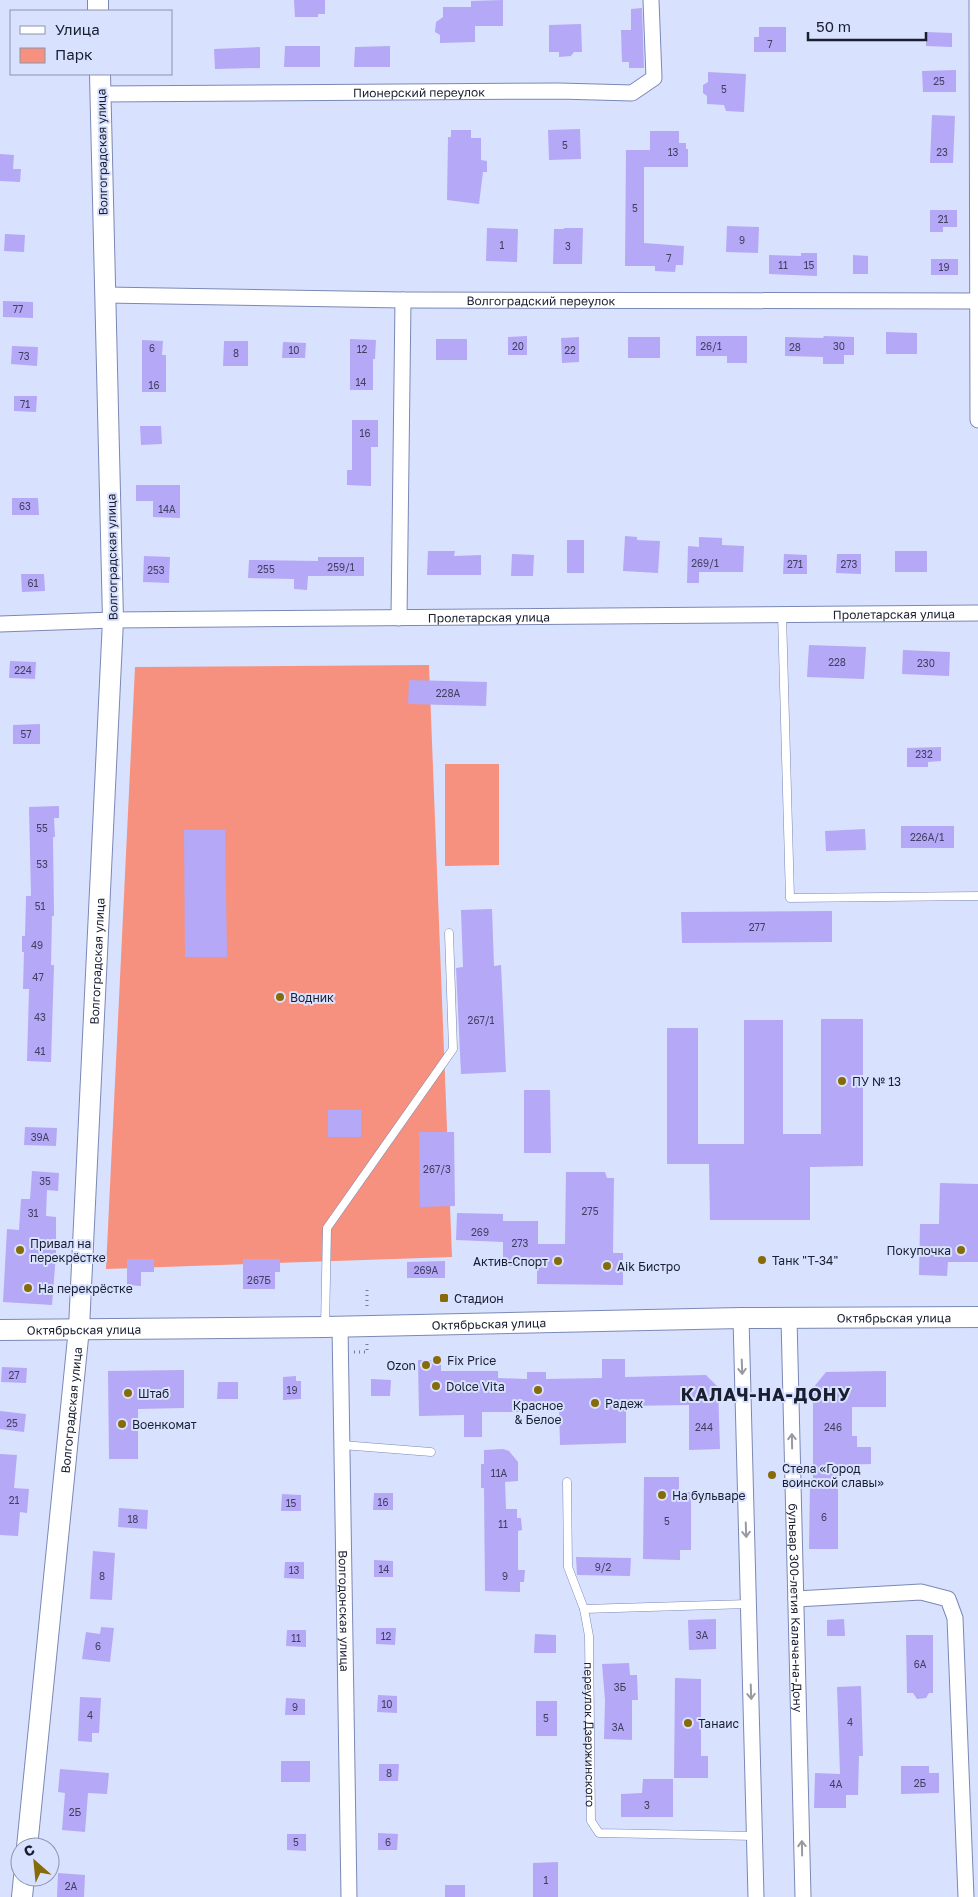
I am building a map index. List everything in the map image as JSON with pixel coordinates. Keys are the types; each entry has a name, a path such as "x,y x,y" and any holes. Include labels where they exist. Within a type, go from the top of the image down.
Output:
{"street":[{"name":"Пионерский переулок","path":"100,94 559,91 632,93 654,78 651,0"},
{"path":"977,0 978,420"},
{"name":"Волгоградская улица","path":"28,1837 79,1328 114,620 100,75"},
{"name":"Волгоградский переулок","path":"105,295 403,300 978,301"},
{"path":"399,618 403,300"},
{"name":"Пролетарская улица","path":"0,624 114,620 978,613"},
{"name":"Октябрьская улица","path":"0,1330 741,1318 978,1317"},
{"path":"741,1318 756,1897"},
{"name":"бульвар 300-летия Калача-на-Дону","path":"789,1318 803,1897"},
{"name":"Волгодонская улица","path":"333,1326 342,1445 349,1897"},
{"path":"796,1599 921,1592 948,1600 955,1618 966,1897"}],"lane":[{"path":"782,614 790,898 978,896"},
{"path":"333,1326 327,1228 453,1049 449,933"},
{"path":"342,1445 431,1452"},
{"name":"переулок Дзержинского","path":"567,1482 568,1567 584,1608 589,1636 591,1821 599,1833 754,1836"},
{"path":"584,1608 748,1604"}],"green space":[{"name":"Водник","path":"429,665 452,1257 106,1269 135,667"},
{"path":"445,764 499,764 499,865 445,866"}],"building":[{"path":"294,0 325,0 325,14 318,14 318,17 295,17"},
{"path":"503,0 503,26 475,26 475,42 440,43 440,35 435,32 436,22 443,17 443,7 471,7 471,1"},
{"path":"642,8 644,68 629,68 629,62 622,62 621,30 631,30 631,9"},
{"path":"581,24 582,52 574,52 571,56 559,57 559,52 549,52 549,25"},
{"path":"759,27 786,27 786,52 754,52 754,37 759,37"},
{"path":"926,32 952,33 952,47 926,46"},
{"path":"285,46 320,46 320,67 284,67"},
{"path":"390,46 390,67 354,67 355,47"},
{"path":"260,47 260,68 215,69 214,49"},
{"path":"956,70 956,92 923,92 922,71"},
{"path":"708,72 746,74 744,112 726,111 724,105 707,104 707,96 703,93 703,85 708,82"},
{"path":"932,115 955,116 953,163 930,163"},
{"path":"580,129 581,159 549,160 548,130"},
{"path":"451,130 471,130 471,138 481,138 481,160 487,161 487,172 483,172 479,204 447,200 448,137 451,137"},
{"path":"650,131 679,131 679,143 686,143 686,149 688,149 688,167 644,167 644,243 684,246 683,265 676,265 675,272 655,271 655,266 625,266 626,150 650,150"},
{"path":"0,154 14,155 13,169 21,169 20,182 0,181"},
{"path":"930,210 957,210 957,227 943,227 943,232 930,232"},
{"path":"727,226 759,227 758,253 726,252"},
{"path":"487,228 518,229 517,262 486,261"},
{"path":"583,228 582,264 553,264 554,229"},
{"path":"5,234 25,235 24,252 4,251"},
{"path":"801,253 817,253 817,276 769,274 769,255 801,256"},
{"path":"853,255 868,256 868,274 853,274"},
{"path":"931,259 958,259 958,275 931,275"},
{"path":"3,301 33,302 33,318 3,317"},
{"path":"886,332 917,333 917,354 886,354"},
{"path":"527,336 527,355 508,355 508,337"},
{"path":"696,336 747,336 747,363 727,363 727,356 696,356"},
{"path":"824,336 854,337 854,355 844,355 844,364 823,364 823,357 785,356 785,337 823,338"},
{"path":"579,337 579,362 562,363 561,338"},
{"path":"628,337 660,337 660,358 628,358"},
{"path":"350,339 376,340 375,359 373,359 373,390 350,390"},
{"path":"436,339 467,339 467,360 436,360"},
{"path":"142,340 163,341 162,355 166,355 166,392 142,392"},
{"path":"224,341 248,341 248,366 223,366"},
{"path":"283,342 306,343 305,358 282,358"},
{"path":"12,346 38,347 37,366 11,364"},
{"path":"14,396 37,396 36,412 14,411"},
{"path":"352,420 378,420 378,447 371,447 371,486 347,485 347,470 352,470"},
{"path":"140,426 161,426 162,444 141,445"},
{"path":"136,485 180,485 180,518 153,517 153,501 136,501"},
{"path":"12,498 38,498 39,515 12,515"},
{"path":"625,536 637,537 637,540 660,541 658,573 623,571"},
{"path":"699,537 722,538 722,545 744,546 743,572 699,572 699,583 687,583 688,546 699,547"},
{"path":"567,540 584,540 584,573 567,573"},
{"path":"428,551 455,551 454,556 481,555 481,575 427,575"},
{"path":"895,551 927,551 927,572 895,572"},
{"path":"512,554 534,555 533,576 511,576"},
{"path":"784,554 807,555 807,574 783,574"},
{"path":"837,554 861,554 861,574 836,573"},
{"path":"144,556 170,557 169,583 143,582"},
{"path":"318,557 364,557 364,576 308,576 307,590 294,589 294,579 248,578 249,560 318,561"},
{"path":"21,574 44,574 45,591 22,592"},
{"path":"809,645 866,647 864,679 807,677"},
{"path":"903,650 950,652 949,676 902,674"},
{"path":"10,661 36,662 35,679 9,678"},
{"path":"409,680 487,682 486,706 408,704"},
{"path":"40,724 40,744 13,744 13,725"},
{"path":"941,747 941,761 928,762 928,767 907,767 907,748"},
{"path":"59,806 59,818 54,818 55,837 53,837 54,916 52,916 51,965 54,965 51,1062 27,1061 29,989 23,989 24,952 22,952 22,936 25,936 26,896 31,896 29,807"},
{"path":"901,826 954,826 954,848 901,848"},
{"path":"865,829 866,850 826,851 825,831"},
{"path":"184,830 225,830 227,957 185,957"},
{"path":"492,909 494,966 501,965 506,1072 461,1074 456,968 463,967 461,910"},
{"path":"832,911 832,942 682,943 681,912"},
{"name":"ПУ № 13","path":"821,1019 863,1019 863,1166 810,1167 810,1220 710,1220 709,1164 667,1164 667,1028 698,1028 698,1144 744,1144 744,1020 783,1020 783,1134 821,1134"},
{"path":"524,1090 550,1090 551,1153 524,1153"},
{"path":"328,1110 361,1110 361,1137 328,1137"},
{"path":"25,1127 57,1128 56,1146 24,1145"},
{"path":"419,1132 454,1132 455,1206 420,1207"},
{"path":"32,1171 59,1173 58,1191 47,1190 46,1216 56,1217 56,1254 52,1305 3,1302 7,1229 19,1230 21,1199 30,1199"},
{"path":"566,1172 605,1172 607,1178 614,1178 613,1253 623,1253 623,1285 537,1284 537,1266 503,1266 503,1242 456,1240 457,1213 503,1214 503,1221 538,1221 538,1244 565,1244"},
{"path":"940,1183 978,1184 978,1262 948,1262 947,1276 919,1275 920,1224 939,1224"},
{"path":"127,1259 154,1259 154,1272 141,1272 141,1286 127,1285"},
{"path":"243,1259 280,1259 280,1272 275,1272 275,1289 243,1289"},
{"path":"445,1261 445,1278 407,1278 407,1262"},
{"path":"602,1359 625,1359 625,1377 706,1375 718,1387 720,1449 689,1450 689,1405 626,1406 626,1443 560,1445 559,1407 526,1407 526,1412 482,1412 482,1437 464,1437 464,1415 419,1416 418,1360 441,1360 441,1371 498,1371 498,1378 527,1379 527,1372 546,1372 546,1379 602,1378"},
{"path":"2,1367 27,1368 26,1383 1,1382"},
{"path":"184,1370 184,1408 138,1409 138,1459 109,1459 108,1371"},
{"path":"886,1371 886,1407 852,1407 852,1436 857,1436 857,1447 871,1447 871,1464 838,1465 838,1549 809,1549 810,1482 813,1482 813,1388 826,1372"},
{"path":"296,1376 296,1381 301,1381 301,1399 283,1400 283,1377"},
{"path":"371,1379 391,1380 390,1396 371,1396"},
{"path":"218,1382 238,1382 238,1399 217,1399"},
{"path":"0,1411 26,1414 24,1432 0,1429"},
{"path":"503,1449 509,1451 518,1462 518,1481 505,1482 506,1509 517,1509 517,1518 521,1518 522,1530 518,1531 518,1570 525,1570 524,1582 520,1582 520,1592 485,1591 484,1488 481,1488 481,1464 484,1464 484,1450"},
{"path":"0,1454 17,1455 14,1488 29,1489 27,1513 20,1512 18,1536 0,1535"},
{"path":"644,1477 679,1477 679,1492 691,1492 691,1550 680,1550 680,1560 643,1559"},
{"path":"374,1493 393,1493 393,1510 373,1510"},
{"path":"282,1494 301,1495 301,1511 281,1511"},
{"path":"119,1508 148,1510 147,1529 118,1527"},
{"path":"93,1551 115,1553 112,1600 90,1599"},
{"path":"576,1557 631,1558 630,1576 577,1575"},
{"path":"374,1560 393,1561 393,1577 374,1577"},
{"path":"285,1562 304,1562 304,1579 284,1578"},
{"path":"716,1619 716,1649 689,1650 688,1620"},
{"path":"844,1619 845,1636 827,1636 827,1620"},
{"path":"101,1627 114,1628 110,1662 82,1659 86,1632 100,1634"},
{"path":"376,1628 396,1628 395,1645 376,1644"},
{"path":"287,1630 306,1630 306,1647 286,1646"},
{"path":"535,1634 556,1635 556,1653 534,1653"},
{"path":"906,1635 933,1635 933,1693 929,1693 926,1698 917,1699 913,1693 907,1693"},
{"path":"629,1663 630,1675 637,1675 638,1700 632,1700 632,1740 604,1739 605,1700 602,1664"},
{"name":"Танаис","path":"675,1678 701,1679 701,1756 708,1756 708,1778 674,1778"},
{"path":"861,1686 863,1756 859,1756 858,1795 846,1795 846,1808 814,1808 815,1773 840,1774 837,1687"},
{"path":"378,1695 397,1696 397,1713 377,1712"},
{"path":"80,1697 101,1698 99,1733 92,1733 92,1742 78,1741"},
{"path":"286,1698 305,1699 305,1715 285,1715"},
{"path":"536,1701 557,1701 557,1736 536,1736"},
{"path":"281,1761 310,1761 310,1782 281,1782"},
{"path":"379,1764 399,1764 398,1781 379,1781"},
{"path":"901,1766 929,1766 929,1773 939,1773 939,1793 901,1794"},
{"path":"60,1769 109,1773 107,1794 88,1793 85,1832 62,1830 65,1793 58,1792"},
{"path":"643,1779 673,1779 673,1817 621,1817 621,1794 642,1793"},
{"path":"378,1833 398,1834 397,1850 378,1850"},
{"path":"287,1834 306,1834 306,1851 287,1850"},
{"path":"558,1862 558,1897 533,1897 533,1863"},
{"path":"60,1873 85,1875 84,1897 57,1897 57,1887 60,1887"},
{"path":"445,1885 465,1885 465,1897 445,1897"}],"place":[{"name":"Водник","path":"280,997"},
{"name":"ПУ № 13","path":"842,1081"},
{"name":"Привал на перекрёстке","path":"20,1250"},
{"name":"Покупочка","path":"961,1250"},
{"name":"Танк \"Т-34\"","path":"762,1260"},
{"name":"Актив-Спорт","path":"558,1261"},
{"name":"Aik Бистро","path":"607,1266"},
{"name":"На перекрёстке","path":"28,1288"},
{"name":"Стадион","path":"444,1298"},
{"name":"Fix Price","path":"437,1360"},
{"name":"Ozon","path":"426,1365"},
{"name":"Dolce Vita","path":"436,1386"},
{"name":"Красное & Белое","path":"538,1390"},
{"name":"Штаб","path":"128,1393"},
{"name":"Радеж","path":"595,1403"},
{"name":"Военкомат","path":"122,1424"},
{"name":"Стела «Город воинской славы»","path":"772,1475"},
{"name":"На бульваре","path":"662,1495"},
{"name":"Танаис","path":"688,1723"}],"district":[{"name":"КАЛАЧ-НА-ДОНУ","path":"766,1394"}]}
